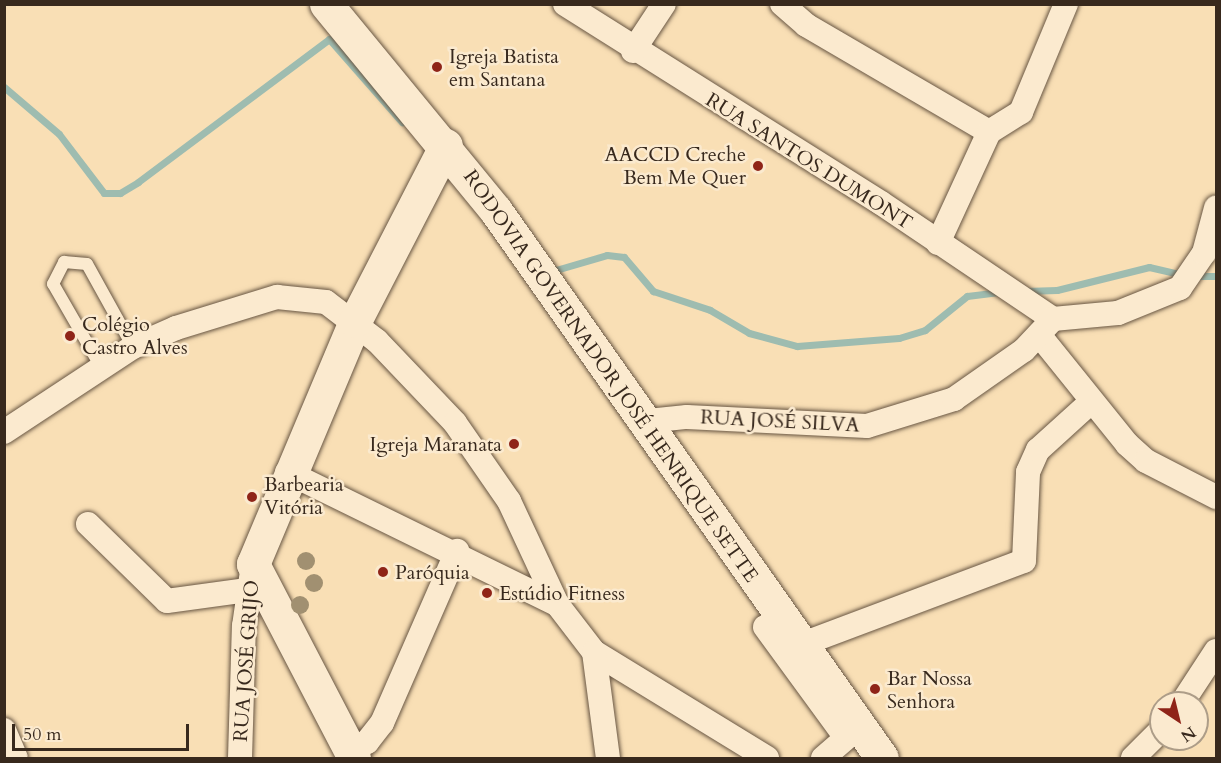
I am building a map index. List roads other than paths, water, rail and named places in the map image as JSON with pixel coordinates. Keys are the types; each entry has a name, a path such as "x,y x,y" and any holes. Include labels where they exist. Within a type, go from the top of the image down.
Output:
{"main road":[{"name":"RODOVIA GOVERNADOR JOSÉ HENRIQUE SETTE","path":"326,4 446,145 648,421 800,645 850,729 882,759"},
{"path":"352,754 250,577 287,472 355,321 446,145"}],"street":[{"name":"RUA SANTOS DUMONT","path":"565,4 633,51 938,243 1046,328 1091,402 1146,461 1216,497"},
{"path":"633,51 664,4"},
{"path":"782,4 806,25 989,132"},
{"path":"938,243 989,132 1021,112 1066,4"},
{"path":"1046,328 1118,313 1180,288 1204,253 1216,208"},
{"path":"4,432 134,347 277,297 326,302 355,321 455,423 508,501 557,604 594,652 767,759"},
{"name":"RUA JOSÉ SILVA","path":"648,421 687,417 867,426 895,420 976,389 1046,328"},
{"path":"800,645 1024,561 1028,472 1038,450 1091,402"},
{"path":"287,472 457,551 557,604"},
{"path":"88,524 167,601 250,577"},
{"path":"352,754 367,742 382,723 457,551"},
{"name":"RUA JOSÉ GRIJO","path":"240,759 250,577"},
{"path":"765,627 850,729 823,759"},
{"path":"1190,691 1216,651"},
{"path":"594,652 608,759"},
{"path":"4,730 16,759"},
{"path":"1133,759 1149,742"}],"lane":[{"path":"102,367 53,284 64,262 87,264 134,347"}],"waterway":[{"path":"4,87 59,134 104,193 120,193 138,182 329,39 402,122"},
{"path":"549,272 607,255 624,257 653,291 710,310 749,333 797,346 899,338 925,330 967,296 999,292"},
{"path":"1025,291 1057,290 1149,267 1184,275"},
{"path":"1195,276 1216,276"}],"place":[{"name":"Igreja Batista em Santana","path":"437,67"},
{"name":"AACCD Creche Bem Me Quer","path":"758,166"},
{"name":"Colégio Castro Alves","path":"70,336"},
{"name":"Igreja Maranata","path":"514,444"},
{"name":"Barbearia Vitória","path":"252,497"},
{"name":"Paróquia","path":"383,572"},
{"name":"Estúdio Fitness","path":"487,593"},
{"name":"Bar Nossa Senhora","path":"875,689"}]}
